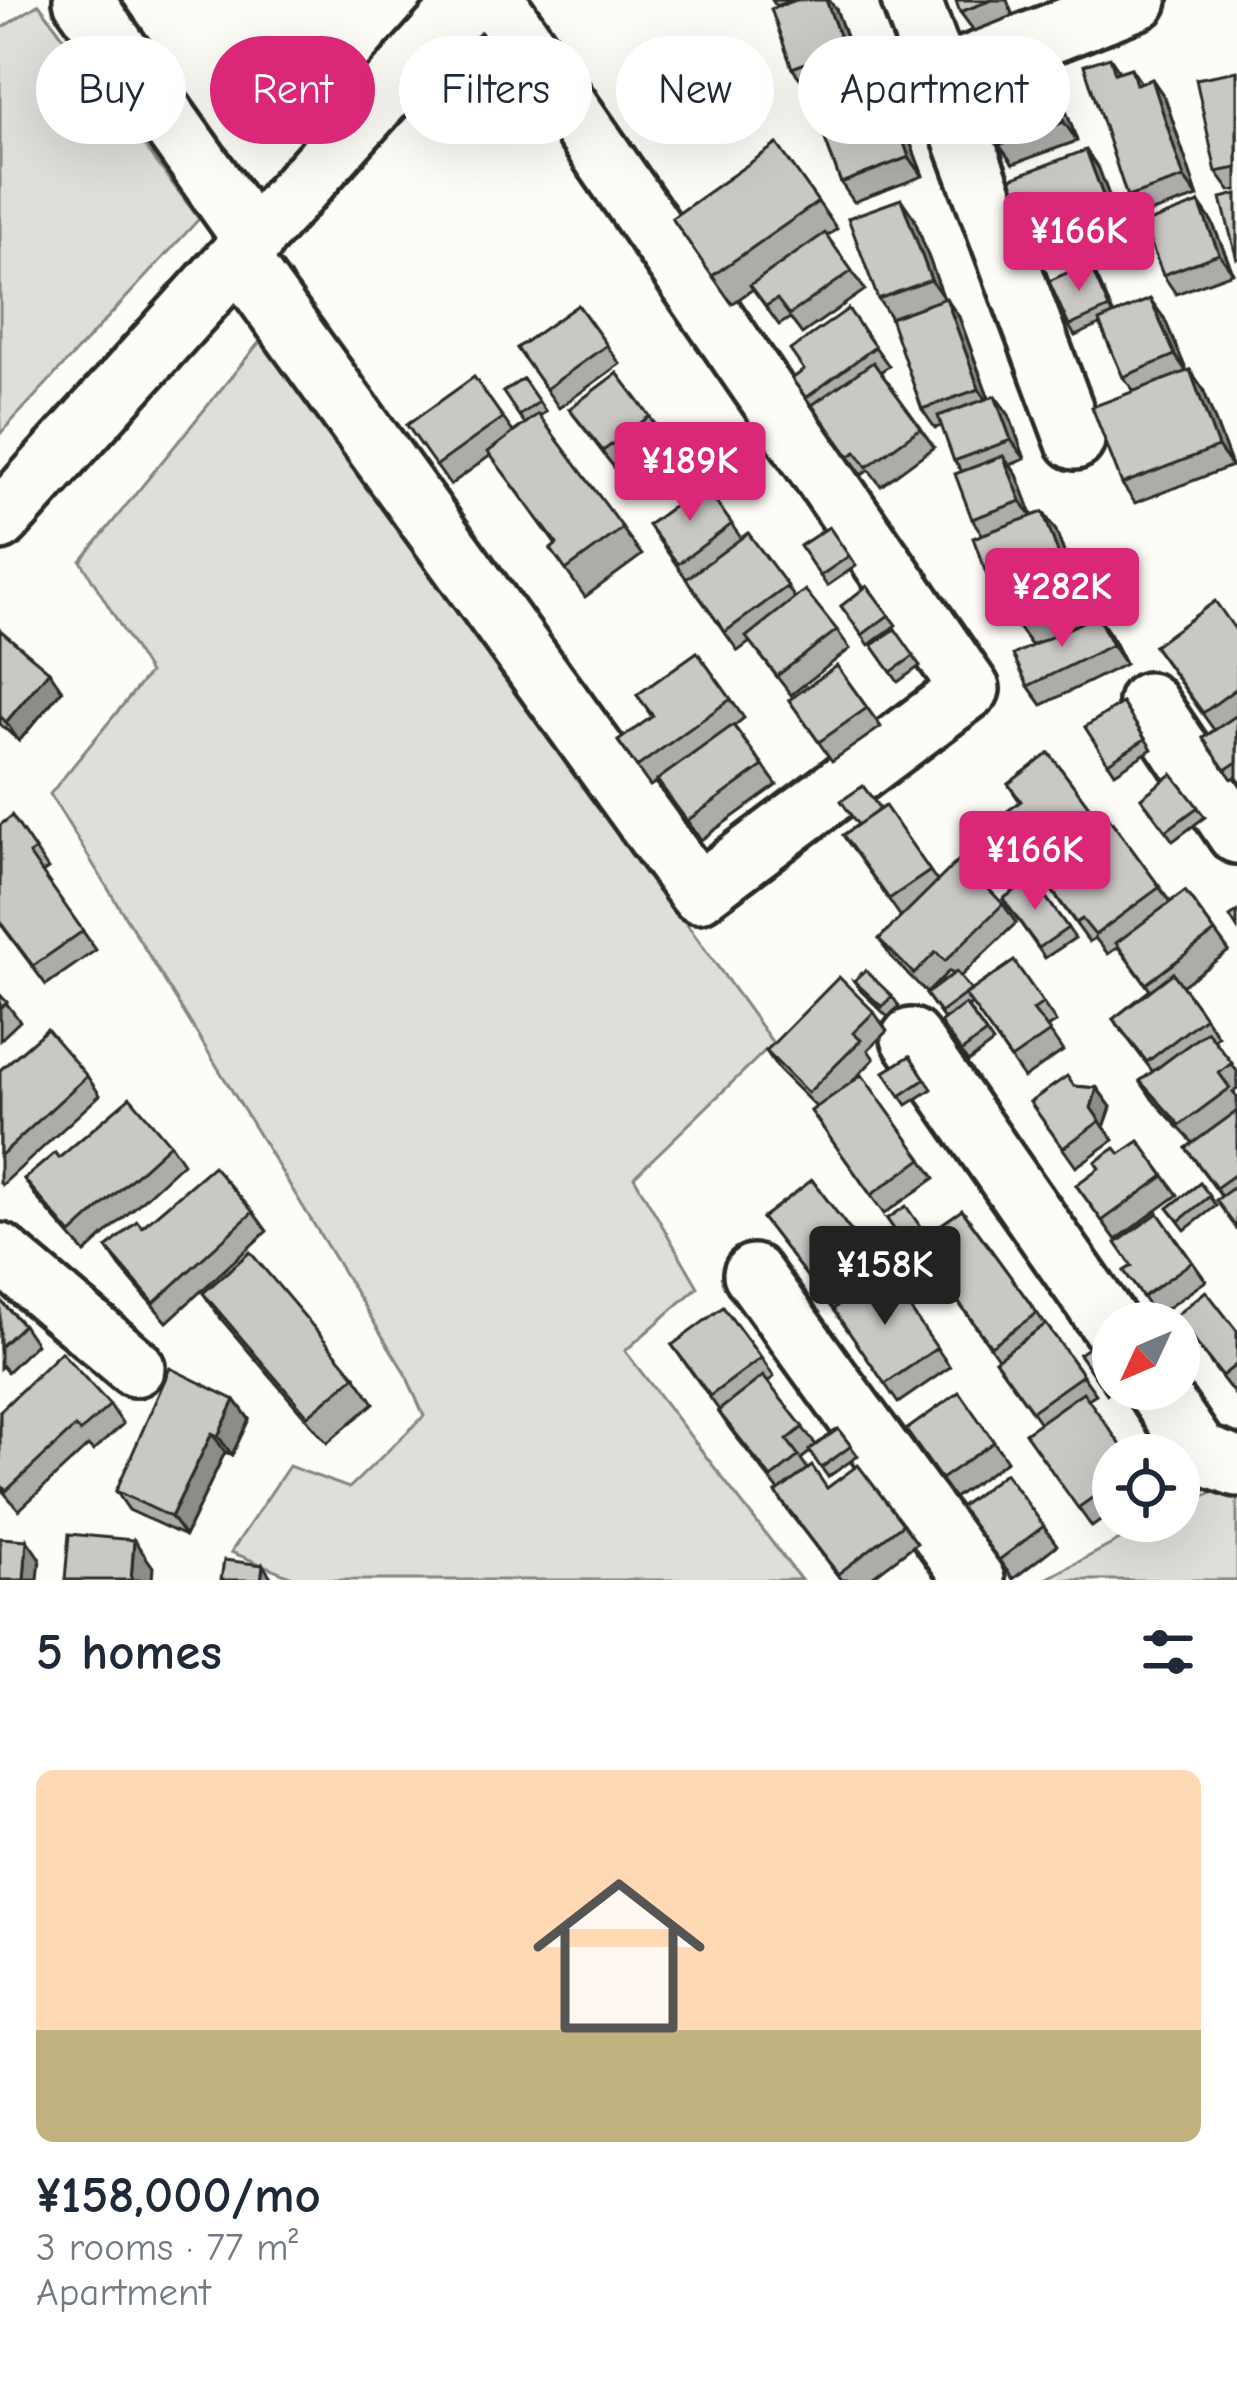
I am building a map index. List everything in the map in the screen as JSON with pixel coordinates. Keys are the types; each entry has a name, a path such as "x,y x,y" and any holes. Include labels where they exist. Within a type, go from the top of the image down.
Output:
{"street":[{"path":"83,0 246,249 698,893 970,689 495,0"},
{"path":"0,521 469,0"},
{"path":"911,0 925,36"},
{"path":"1045,36 1138,0"},
{"path":"966,144 1075,440"},
{"path":"1148,702 1237,834"},
{"path":"911,1038 1094,1302"},
{"path":"0,1253 135,1367"},
{"path":"753,1274 975,1580"},
{"path":"1169,1410 1199,1453 1237,1467"}],"shaded area":[{"path":"39,4 63,36 36,36 36,144 143,144 199,219 0,434 0,29"},
{"path":"262,339 773,1043 634,1177 698,1287 625,1351 801,1580 300,1580 231,1552 289,1466 349,1488 424,1416 405,1373 50,794 149,673 81,561"},
{"path":"1216,1490 1237,1493 1237,1580 1044,1580 1116,1542 1200,1542 1200,1498"}],"building":[{"path":"796,0 826,0 839,36 798,36 798,66 792,68 771,9"},
{"path":"956,0 992,0 960,12"},
{"path":"1110,57 1115,73 1131,68 1136,84 1152,79 1184,178 1127,197 1084,65"},
{"path":"1237,71 1237,168 1216,172 1196,79"},
{"path":"777,144 818,202 712,276 672,218"},
{"path":"827,144 904,144 909,157 841,183"},
{"path":"1086,150 1108,209 1034,237 1011,178"},
{"path":"1237,194 1237,260 1221,198"},
{"path":"901,199 931,280 878,299 848,218"},
{"path":"1199,203 1219,254 1163,275 1143,224"},
{"path":"825,233 852,271 789,315 777,299 766,306 750,285"},
{"path":"1089,263 1109,308 1069,326 1049,281"},
{"path":"946,298 979,389 922,409 890,318"},
{"path":"1150,299 1175,355 1123,377 1099,321"},
{"path":"578,305 607,345 546,389 517,348"},
{"path":"848,309 875,347 806,398 792,379 804,370 790,350"},
{"path":"873,362 921,428 867,467 856,452 849,456 812,405"},
{"path":"1190,370 1218,447 1122,484 1092,407"},
{"path":"617,373 650,416 603,451 569,409"},
{"path":"474,377 503,418 436,466 407,425"},
{"path":"523,379 539,402 519,416 503,392"},
{"path":"995,396 1011,440 954,461 938,416"},
{"path":"538,414 623,528 566,570 551,549 557,544 488,452"},
{"path":"1003,456 1021,501 972,519 955,474"},
{"path":"703,484 732,524 678,564 648,525"},
{"path":"1043,512 1077,604 1017,626 1003,588 993,592 973,538"},
{"path":"829,527 849,556 820,576 800,546"},
{"path":"748,533 788,586 725,632 686,579"},
{"path":"867,586 889,615 862,635 841,606"},
{"path":"805,590 837,630 777,676 746,637"},
{"path":"1215,601 1237,632 1237,688 1203,713 1154,646"},
{"path":"1097,615 1112,645 1028,686 1013,655"},
{"path":"895,629 914,656 891,672 872,645"},
{"path":"0,630 49,671 6,722 0,716"},
{"path":"697,652 731,699 637,767 618,741 653,716 637,695"},
{"path":"837,666 867,708 819,742 789,700"},
{"path":"1122,703 1145,739 1108,763 1085,727"},
{"path":"1237,715 1237,762 1225,770 1203,738"},
{"path":"733,725 763,766 687,821 657,780"},
{"path":"1049,753 1089,806 1021,858 993,822 1021,801 1008,784"},
{"path":"1172,774 1198,807 1166,831 1141,798"},
{"path":"863,786 880,809 858,825 841,801"},
{"path":"885,806 930,871 889,899 843,835"},
{"path":"1106,814 1160,887 1095,935 1082,919 1076,923 1035,867"},
{"path":"12,816 35,850 29,854 83,931 33,966 0,922 0,825"},
{"path":"960,859 1003,904 945,961 936,952 914,974 879,939"},
{"path":"1032,878 1068,928 1039,948 1003,899"},
{"path":"1185,891 1215,932 1146,984 1116,943"},
{"path":"1014,961 1043,1003 1033,1010 1050,1032 1011,1059 965,995"},
{"path":"865,970 892,996 882,1007 854,981"},
{"path":"956,972 971,990 940,1013 926,994"},
{"path":"1173,973 1205,1017 1147,1062 1113,1019"},
{"path":"839,977 874,1012 853,1033 861,1040 808,1093 766,1051"},
{"path":"965,1004 986,1033 961,1052 940,1023"},
{"path":"47,1029 87,1076 0,1156 0,1070"},
{"path":"1207,1031 1232,1063 1219,1073 1230,1088 1180,1125 1140,1081"},
{"path":"910,1056 925,1079 900,1096 884,1072"},
{"path":"862,1075 922,1159 871,1195 811,1111"},
{"path":"1067,1076 1074,1086 1097,1088 1091,1108 1100,1121 1063,1148 1030,1102"},
{"path":"130,1097 170,1144 71,1234 24,1179 55,1153 59,1158"},
{"path":"1237,1111 1237,1173 1216,1188 1186,1148"},
{"path":"1139,1141 1164,1176 1102,1221 1076,1185 1099,1168 1095,1162 1115,1148 1120,1154"},
{"path":"213,1166 253,1212 154,1303 107,1248 137,1221 142,1227"},
{"path":"812,1180 853,1234 844,1240 868,1269 826,1301 762,1218"},
{"path":"1200,1183 1210,1196 1179,1221 1168,1208"},
{"path":"1237,1185 1237,1229 1216,1200"},
{"path":"906,1206 926,1235 908,1249 887,1219"},
{"path":"962,1210 1037,1313 991,1346 915,1243"},
{"path":"1158,1213 1192,1262 1143,1297 1124,1271 1132,1266 1116,1243"},
{"path":"250,1252 355,1376 308,1416 203,1293"},
{"path":"885,1273 937,1348 885,1384 833,1309"},
{"path":"1206,1291 1237,1331 1237,1364 1222,1376 1200,1348 1200,1302 1192,1302"},
{"path":"0,1300 23,1325 0,1347"},
{"path":"723,1307 761,1358 710,1396 672,1345"},
{"path":"1046,1324 1083,1375 1032,1411 995,1360"},
{"path":"1092,1344 1092,1373 1079,1354"},
{"path":"61,1352 110,1405 80,1432 75,1427 6,1491 0,1484 0,1411"},
{"path":"170,1368 235,1400 218,1436 212,1433 171,1517 116,1491"},
{"path":"763,1376 803,1427 787,1440 799,1456 771,1478 718,1411"},
{"path":"959,1392 994,1442 941,1479 906,1430"},
{"path":"1083,1392 1113,1434 1092,1434 1092,1498 1078,1508 1025,1433"},
{"path":"838,1429 851,1446 821,1468 809,1450"},
{"path":"858,1465 903,1524 838,1574 776,1493 812,1466 827,1488"},
{"path":"1005,1473 1044,1526 999,1560 960,1507"},
{"path":"69,1534 134,1540 131,1580 65,1580"},
{"path":"0,1538 27,1540 24,1580 0,1580"},
{"path":"224,1560 263,1565 261,1580 221,1580"}]}
